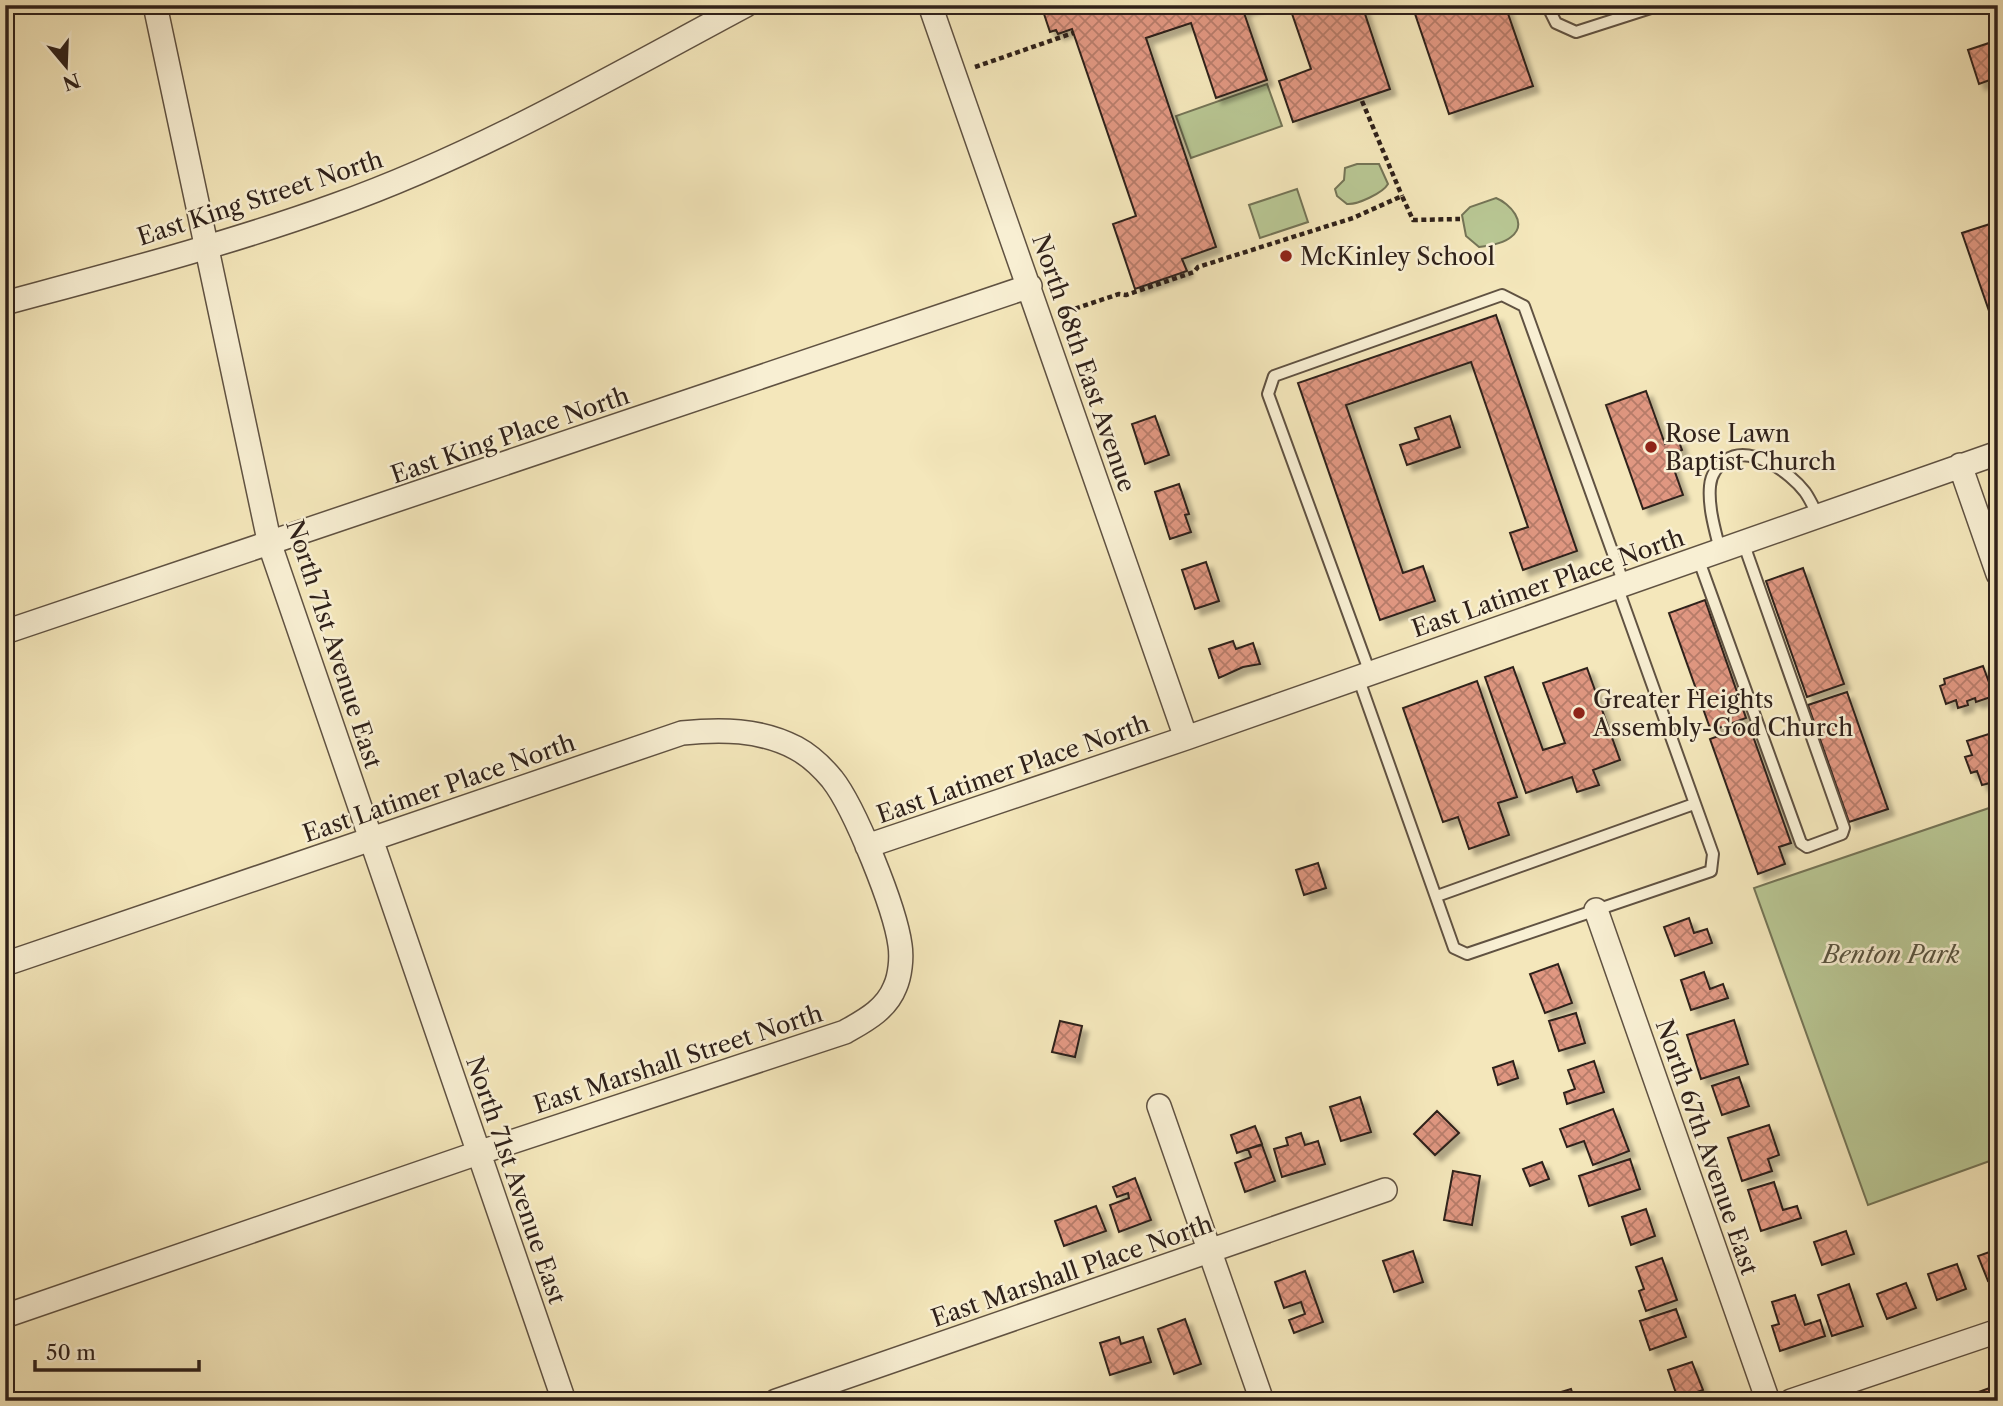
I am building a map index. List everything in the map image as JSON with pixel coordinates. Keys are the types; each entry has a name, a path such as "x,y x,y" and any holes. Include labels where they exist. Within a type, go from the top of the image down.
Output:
{"street":[{"name":"North 71st Avenue East","path":"155,5 270,545 564,1401"},
{"name":"East King Street North","path":"5,303 206,247 337,205 467,152 747,5"},
{"name":"North 68th East Avenue","path":"930,5 1186,738"},
{"name":"East King Place North","path":"5,632 270,545 1030,286"},
{"name":"East Latimer Place North","path":"5,964 681,733 719,731 763,734 811,758 832,779 867,846 1186,738 1998,453"},
{"path":"1960,466 1998,574"},
{"name":"East Marshall Street North","path":"5,1316 478,1153 845,1032 870,1018 896,987 900,947 867,846"},
{"name":"North 67th Avenue East","path":"1596,910 1768,1401"},
{"path":"1159,1106 1262,1401"},
{"name":"East Marshall Place North","path":"776,1401 1385,1190"},
{"path":"1791,1401 1998,1331"}],"lane":[{"path":"1547,5 1556,23 1576,32 1660,5"},
{"path":"1502,295 1524,306 1620,585 1693,804 1713,854 1711,871 1467,954 1454,947 1268,394 1274,376 1502,295"},
{"path":"1743,542 1844,828 1842,834 1807,846 1801,843 1709,554 1710,485 1715,468 1732,456 1750,454 1783,472 1805,491 1818,516"},
{"path":"1437,896 1693,804"}],"path":[{"path":"955,74 1073,33"},
{"path":"1362,101 1413,220 1460,219"},
{"path":"1042,320 1119,293 1126,295 1307,230 1353,218 1402,196"}],"green space":[{"path":"1267,84 1282,126 1191,158 1176,116"},
{"path":"1357,164 1379,164 1388,184 1369,198 1347,204 1337,196 1335,189 1344,180 1345,168"},
{"path":"1297,189 1308,222 1260,238 1249,205"},
{"path":"1496,198 1515,214 1518,220 1516,232 1496,244 1479,247 1466,236 1462,215 1470,207"},
{"name":"Benton Park","path":"1998,805 1998,1158 1868,1205 1754,888"}],"building":[{"path":"1258,5 1243,10 1267,80 1216,98 1191,23 1146,38 1216,247 1182,259 1187,271 1135,289 1113,224 1136,216 1072,29 1058,34 1056,30 1050,32 1044,14 1050,12 1048,7"},
{"path":"1289,5 1362,5 1390,89 1293,122 1279,81 1311,69"},
{"path":"1412,5 1505,5 1533,86 1449,114"},
{"path":"1998,40 1998,77 1979,84 1968,50"},
{"path":"1996,222 1998,227 1997,334 1962,233"},
{"path":"1496,315 1577,551 1523,570 1510,533 1528,527 1471,362 1346,405 1403,573 1423,566 1435,601 1380,620 1298,383"},
{"name":"Rose Lawn Baptist Church","path":"1646,391 1665,444 1678,439 1682,450 1669,455 1683,495 1643,509 1606,405"},
{"path":"1155,416 1169,455 1145,464 1132,424"},
{"path":"1450,416 1460,447 1407,465 1400,445 1419,439 1415,428"},
{"path":"1179,484 1189,514 1185,515 1191,532 1170,539 1155,492"},
{"path":"1206,562 1219,601 1195,609 1182,570"},
{"path":"1803,568 1844,684 1807,697 1766,581"},
{"path":"1705,600 1746,718 1711,731 1669,613"},
{"path":"1233,641 1236,649 1253,643 1260,664 1243,667 1219,678 1209,649"},
{"path":"1983,666 1994,696 1976,702 1975,698 1967,701 1968,705 1958,708 1956,700 1946,704 1940,686 1945,684 1944,679"},
{"name":"Greater Heights Assembly-God Church","path":"1513,667 1543,750 1565,743 1543,683 1587,668 1620,760 1593,770 1599,785 1577,792 1572,777 1526,793 1485,677"},
{"path":"1477,681 1517,797 1498,803 1509,835 1469,849 1458,817 1443,822 1403,708"},
{"path":"1847,692 1888,809 1849,822 1808,705"},
{"path":"1749,725 1791,843 1779,847 1785,864 1758,874 1710,739"},
{"path":"1998,731 1998,781 1982,785 1977,771 1971,773 1965,757 1972,755 1967,741"},
{"path":"1318,863 1326,888 1304,895 1296,870"},
{"path":"1689,918 1694,933 1707,929 1712,943 1675,956 1664,927"},
{"path":"1558,964 1572,1003 1545,1013 1530,974"},
{"path":"1704,972 1710,989 1723,984 1728,998 1691,1010 1681,980"},
{"path":"1576,1013 1585,1043 1559,1051 1549,1021"},
{"path":"1734,1020 1748,1064 1701,1079 1687,1035"},
{"path":"1060,1021 1082,1026 1075,1057 1052,1052"},
{"path":"1513,1061 1518,1078 1498,1085 1493,1068"},
{"path":"1594,1061 1604,1092 1567,1104 1564,1093 1575,1089 1568,1070"},
{"path":"1739,1077 1749,1106 1722,1115 1712,1086"},
{"path":"1360,1097 1371,1132 1341,1141 1330,1107"},
{"path":"1613,1109 1629,1151 1593,1165 1584,1141 1567,1147 1560,1129"},
{"path":"1437,1111 1459,1133 1435,1155 1414,1134"},
{"path":"1769,1125 1779,1155 1768,1159 1772,1171 1742,1181 1728,1138"},
{"path":"1255,1126 1262,1144 1237,1153 1231,1135"},
{"path":"1301,1133 1305,1145 1318,1141 1325,1164 1282,1177 1274,1149 1288,1145 1286,1138"},
{"path":"1262,1145 1275,1181 1245,1192 1235,1163 1251,1157 1248,1149"},
{"path":"1630,1159 1640,1189 1589,1206 1579,1176"},
{"path":"1542,1162 1549,1179 1530,1186 1523,1169"},
{"path":"1453,1171 1480,1176 1472,1225 1444,1220"},
{"path":"1135,1178 1151,1220 1119,1232 1110,1205 1129,1198 1128,1193 1117,1197 1113,1187"},
{"path":"1774,1182 1783,1210 1797,1206 1801,1218 1761,1231 1748,1190"},
{"path":"1096,1206 1106,1231 1064,1246 1055,1221"},
{"path":"1646,1209 1655,1236 1631,1245 1622,1217"},
{"path":"1846,1231 1854,1254 1822,1265 1814,1242"},
{"path":"1998,1249 1998,1277 1988,1281 1978,1256"},
{"path":"1413,1251 1423,1282 1394,1292 1383,1261"},
{"path":"1662,1258 1677,1300 1646,1311 1639,1291 1644,1289 1636,1267"},
{"path":"1957,1264 1966,1289 1937,1300 1928,1274"},
{"path":"1305,1271 1323,1322 1294,1333 1289,1320 1305,1314 1301,1302 1284,1308 1275,1282"},
{"path":"1906,1283 1916,1308 1887,1319 1877,1294"},
{"path":"1849,1284 1863,1326 1832,1336 1818,1295"},
{"path":"1795,1295 1805,1325 1820,1320 1825,1336 1780,1351 1772,1326 1779,1324 1772,1302"},
{"path":"1676,1309 1686,1337 1650,1350 1640,1321"},
{"path":"1185,1319 1201,1364 1174,1374 1158,1329"},
{"path":"1119,1337 1121,1344 1143,1337 1151,1362 1110,1375 1100,1343"},
{"path":"1692,1362 1703,1390 1678,1399 1668,1370"},
{"path":"1998,1385 1998,1401 1959,1399"},
{"path":"1571,1389 1575,1401 1561,1401 1558,1393"}],"place":[{"name":"McKinley School","path":"1286,256"},
{"name":"Rose Lawn Baptist Church","path":"1651,447"},
{"name":"Greater Heights Assembly-God Church","path":"1579,713"}]}
